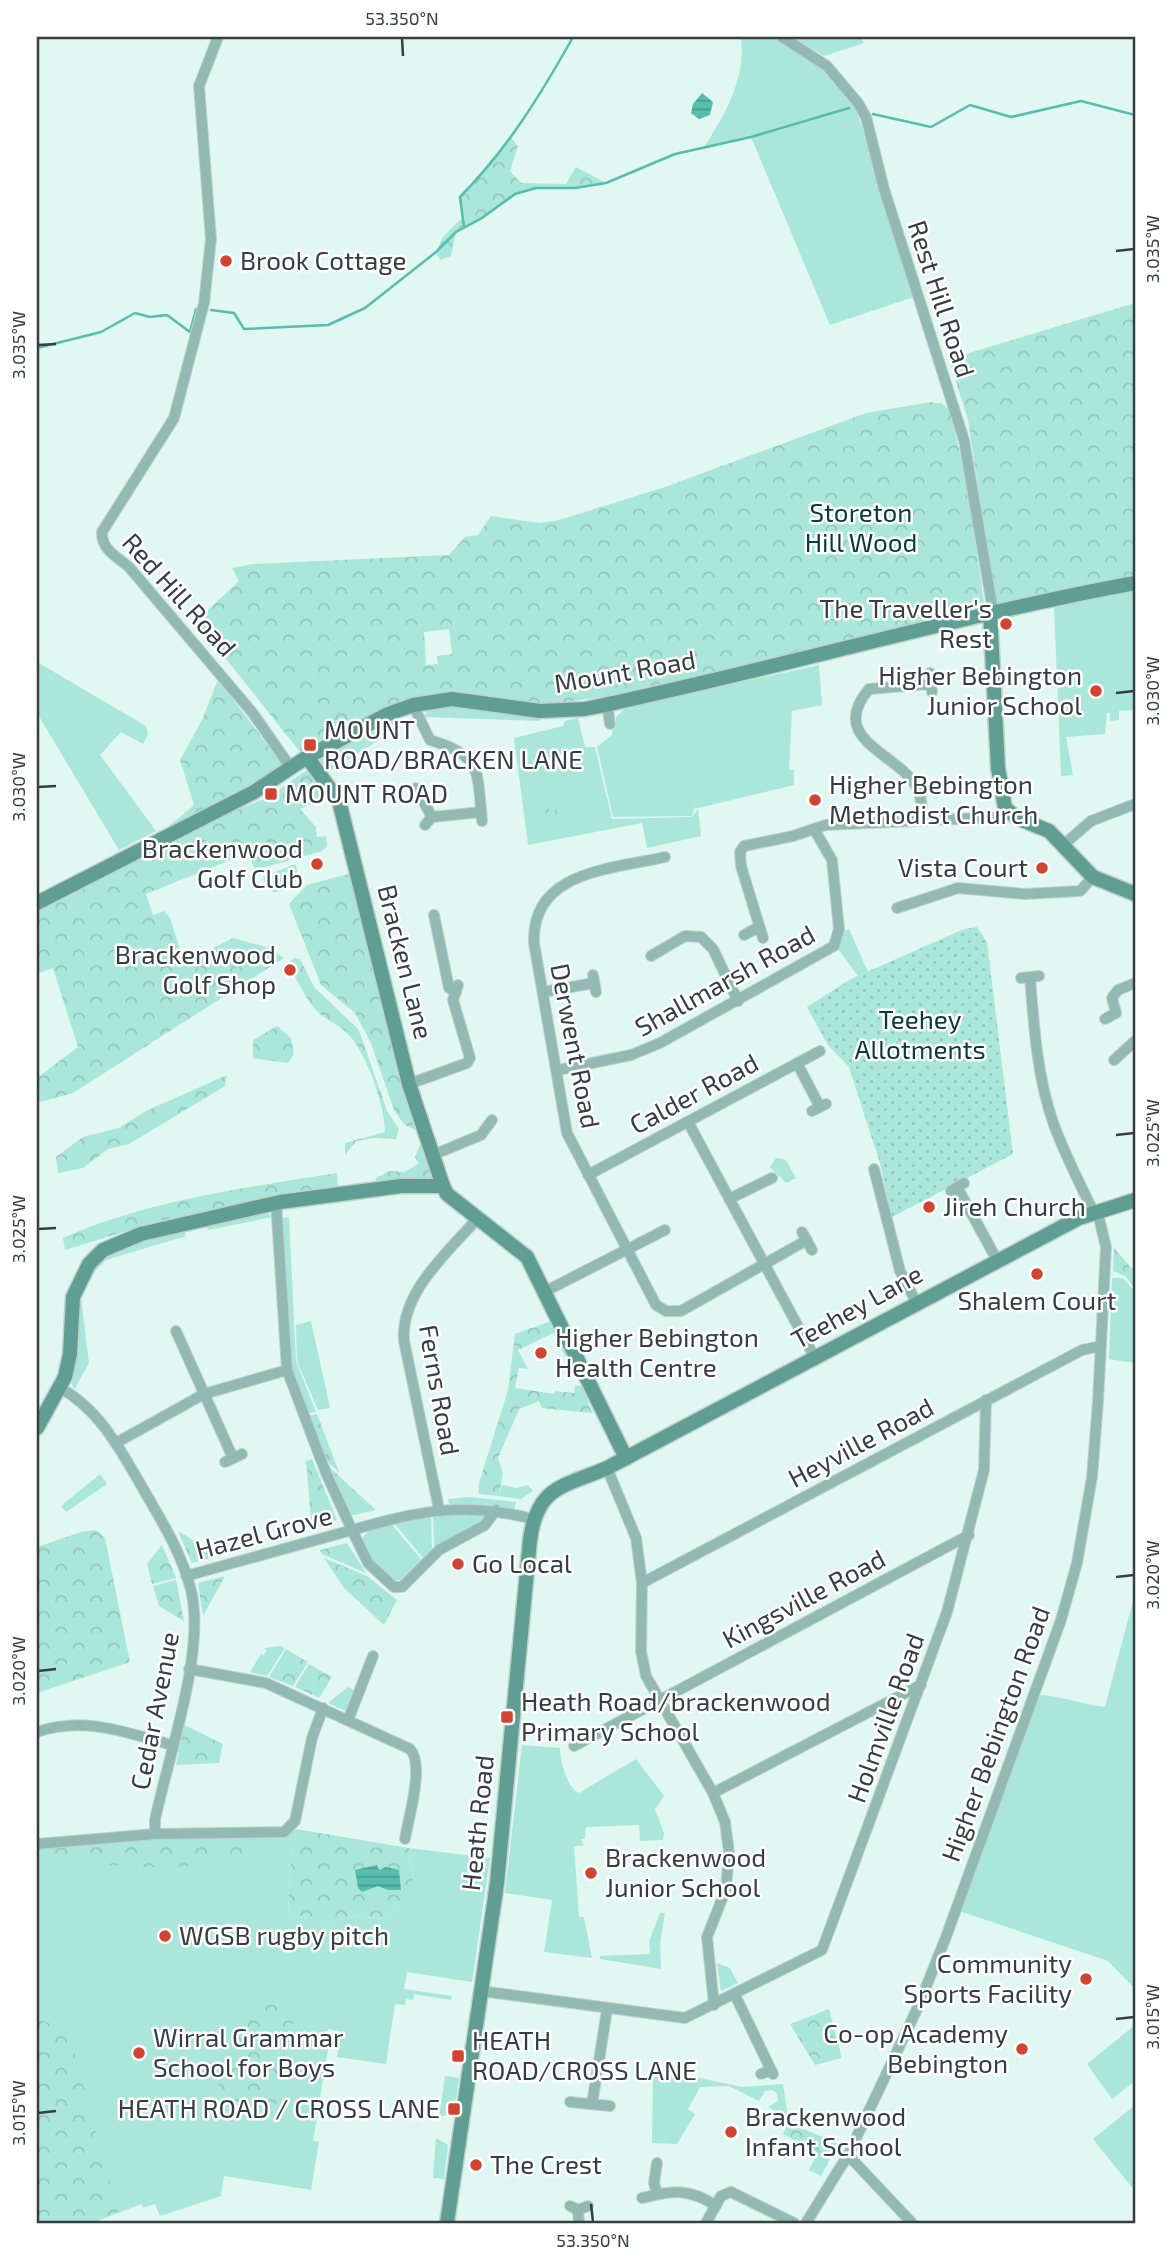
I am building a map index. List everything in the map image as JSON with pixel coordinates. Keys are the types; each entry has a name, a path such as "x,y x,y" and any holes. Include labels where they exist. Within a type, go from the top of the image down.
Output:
{"street":[{"name":"Red Hill Road","path":"218,37 199,86 211,239 204,303 174,418 102,532 102,538 107,549 129,567 171,614 252,712 291,768"},
{"name":"Rest Hill Road","path":"782,37 827,66 858,103 866,117 884,189 964,440 991,615"},
{"name":"Mount Road","path":"37,903 254,792 352,731 413,705 452,699 558,712 607,704 1135,583"},
{"path":"991,615 1002,802 1009,813 1049,831 1093,877 1135,894"},
{"path":"922,820 917,787 896,763 870,747 859,732 857,709 869,689 932,688 930,673"},
{"path":"607,704 610,724"},
{"path":"413,705 430,740 457,748 473,766 482,816 428,821 421,790"},
{"name":"Bracken Lane","path":"307,757 327,780 339,801 410,1084 443,1186"},
{"path":"1062,846 1091,821 1135,803"},
{"path":"744,935 760,933 741,866 740,852 750,843 826,825 1002,817 1009,813"},
{"name":"Shallmarsh Road","path":"558,1070 645,1050 834,946 839,929 832,860 814,829"},
{"name":"Derwent Road","path":"653,846 660,858 568,880 540,907 534,929 534,943 567,1133 656,1305 666,1311 681,1311 765,1264"},
{"path":"897,908 958,888 1025,894 1080,891 1093,877"},
{"path":"410,1084 467,1063 470,1058 453,1000 457,988 449,988 434,915"},
{"path":"663,933 669,945"},
{"path":"651,956 685,936 701,937 713,949 738,1001"},
{"name":"Higher Bebington Road","path":"807,2223 848,2155 918,2007 942,1948 1061,1620 1087,1514 1106,1247 1096,1213 1058,1135 1046,1096 1036,1045 1030,977"},
{"path":"544,992 594,983"},
{"path":"1105,1019 1116,1013 1112,998 1118,990 1135,983"},
{"path":"1114,1060 1135,1041"},
{"name":"Calder Road","path":"588,1175 820,1051"},
{"path":"797,1063 819,1107"},
{"path":"433,1155 481,1135 492,1120"},
{"path":"688,1122 815,1358"},
{"path":"874,1169 900,1270 916,1303"},
{"path":"729,1199 771,1176"},
{"path":"37,1428 60,1388 70,1354 73,1297 89,1264 103,1250 141,1234 276,1202 401,1186 443,1186 447,1194 527,1257 626,1458"},
{"path":"957,1187 997,1261"},
{"name":"Teehey Lane","path":"607,1468 997,1261 1096,1213 1135,1200"},
{"path":"276,1202 287,1370 352,1531 368,1563 394,1587 402,1587 439,1550 485,1525 496,1510"},
{"name":"Ferns Road","path":"439,1509 404,1341 404,1322 414,1295 477,1219"},
{"path":"544,1292 665,1230"},
{"path":"765,1264 807,1241"},
{"path":"176,1331 234,1458"},
{"name":"Heyville Road","path":"642,1583 1082,1350 1101,1346"},
{"path":"116,1443 204,1394 287,1370"},
{"name":"Cedar Avenue","path":"60,1388 76,1396 116,1443 171,1539 186,1576 193,1616 189,1669 155,1820 155,1834"},
{"name":"Holmville Road","path":"481,1991 607,2010 685,2018 821,1950 947,1612 984,1469 986,1400"},
{"path":"533,1519 546,1496 607,1468 636,1538 642,1583 642,1663 658,1699 713,1793 725,1822 729,1852 723,1901 707,1937 714,2005"},
{"name":"Hazel Grove","path":"186,1576 439,1509 496,1510 533,1519"},
{"name":"Heath Road","path":"447,2223 498,1870 533,1519"},
{"name":"Kingsville Road","path":"574,1746 969,1535"},
{"path":"348,1720 373,1656"},
{"path":"189,1669 266,1683 415,1754 417,1770 405,1840"},
{"path":"713,1793 921,1685"},
{"path":"37,1844 155,1834 284,1832 291,1828 295,1821 312,1738 323,1708"},
{"path":"37,1732 92,1724 172,1745"},
{"path":"735,1995 768,2072"},
{"path":"592,2104 607,2010"},
{"path":"570,2102 610,2106"},
{"path":"848,2155 912,2223"},
{"path":"653,2168 657,2194"},
{"path":"706,2223 722,2196 731,2192 794,2223"},
{"path":"642,2197 692,2193 716,2206"},
{"path":"578,2207 579,2223"}],"green space":[{"path":"741,37 768,37 793,47 817,65 856,108 914,297 830,325 751,137 703,149 726,110 737,82 742,53"},
{"path":"791,37 861,37 864,43 824,56"},
{"path":"510,137 518,146 510,171 521,183 566,184 576,167 606,183 575,188 536,188 515,194 482,218 456,232 451,256 440,260 436,252 443,237 462,218 460,197"},
{"name":"Storeton Hill Wood","path":"1135,303 1135,579 996,605 968,420 949,359"},
{"name":"Storeton Hill Wood","path":"931,402 942,404 950,410 968,489 985,609 618,695 541,705 462,692 415,698 354,722 300,752 196,621 239,581 232,568 253,564 449,555 465,537 478,535 491,516 540,523 559,520 665,487 866,413","holes":["449,629 452,654 437,656 438,664 426,665 424,632"]},
{"name":"Higher Bebington Junior School","path":"1135,591 1135,710 1119,711 1119,720 1110,721 1110,713 1107,713 1105,734 1066,737 1073,775 1061,776 1054,606"},
{"path":"37,662 146,726 148,734 143,744 121,732 100,755 156,831 119,850 37,713"},
{"path":"819,665 822,705 792,711 789,770 794,770 794,785 698,808 701,836 647,848 642,823 528,845 514,738 563,726 565,721 578,718 585,747 595,747 612,819 692,817 698,809 695,807 692,816 613,817 597,747 612,735 616,717 625,708"},
{"path":"217,682 221,683 284,767 172,832 169,826 194,805 180,760 202,720"},
{"path":"455,703 538,716 540,721 424,717 428,708"},
{"path":"401,717 395,730 328,772 322,769 320,759 325,755"},
{"path":"305,771 310,772 327,797 300,809 316,827 317,837 326,836 327,846 322,851 255,870 248,853 146,894 153,915 164,911 170,918 182,955 205,952 233,938 269,948 284,958 73,1093 37,1103 37,1078 78,1047 53,968 37,974 37,910 220,817 269,797"},
{"path":"540,802 550,810 559,810 563,816 542,829 535,823 530,808"},
{"path":"295,864 299,875 291,889 274,892 266,887 263,877"},
{"path":"352,873 417,1120 415,1130 404,1124 394,1110 371,1043 355,1013 321,985 289,904 307,885"},
{"name":"Teehey Allotments","path":"977,927 987,942 1013,1154 892,1217 880,1163 849,1067 828,1045 807,1007 851,979 964,929"},
{"path":"849,929 868,972 858,976 838,949 844,931"},
{"path":"294,958 300,959 314,987 359,1030 387,1111 399,1129 396,1139 356,1141 345,1155 345,1143 385,1132 382,1109 374,1081 356,1044 342,1028 311,1004 288,963"},
{"path":"277,1026 291,1038 294,1054 288,1063 253,1058 253,1040"},
{"path":"227,1075 225,1086 129,1144 108,1149 83,1168 58,1173 56,1157 83,1137 119,1128 146,1111"},
{"path":"421,1142 434,1172 433,1179 427,1183 376,1185 376,1178 389,1171 405,1172 419,1163 415,1157"},
{"path":"776,1158 786,1160 796,1178 786,1183 770,1167"},
{"path":"337,1173 338,1188 292,1193 159,1221 65,1250 63,1238 129,1214 198,1197"},
{"path":"265,1211 273,1217 208,1230 206,1222"},
{"path":"289,1217 296,1361 316,1412 307,1413 291,1374 282,1218"},
{"path":"183,1228 186,1236 106,1260 91,1275 107,1255 119,1248 131,1242"},
{"path":"1114,1248 1135,1272 1135,1289 1125,1276 1113,1271"},
{"path":"1112,1278 1123,1278 1135,1292 1135,1363 1109,1359"},
{"path":"81,1297 89,1363 74,1390 70,1378 76,1306"},
{"path":"311,1321 330,1408 318,1410 297,1361 296,1325"},
{"path":"551,1321 567,1355 565,1356 553,1333 518,1350 528,1369 519,1368 515,1388 555,1394 555,1391 574,1393 575,1385 583,1387 592,1413 542,1408 539,1401 519,1409 498,1458 503,1473 499,1496 479,1494 479,1483 508,1390 515,1334"},
{"path":"317,1414 339,1472 326,1460 308,1416"},
{"path":"312,1459 337,1520 312,1529 306,1461"},
{"path":"328,1466 376,1510 349,1516"},
{"path":"100,1474 107,1484 66,1512 61,1506"},
{"path":"502,1485 517,1488 528,1485 533,1491 521,1499 499,1496"},
{"path":"469,1497 516,1502 514,1510 494,1505 449,1504 448,1499"},
{"path":"433,1514 485,1516 484,1520 434,1549"},
{"path":"431,1515 432,1551 423,1558 394,1523"},
{"path":"392,1525 421,1559 404,1579 396,1581 374,1565 362,1538 370,1530"},
{"path":"96,1530 105,1538 130,1662 37,1693 37,1547 81,1532"},
{"path":"178,1531 220,1556 192,1563"},
{"path":"347,1543 366,1573 322,1554 320,1550"},
{"path":"162,1545 176,1578 152,1584 147,1564"},
{"path":"324,1558 367,1576 397,1600 384,1625 344,1588"},
{"path":"225,1576 203,1616 198,1583"},
{"path":"176,1580 184,1621 159,1606 153,1586"},
{"path":"1135,1593 1135,1989 1108,1961 956,1910 1034,1696 1048,1696 1105,1707"},
{"path":"264,1648 285,1648 267,1676 250,1672 261,1654 264,1655 267,1650"},
{"path":"286,1649 308,1662 293,1686 269,1677"},
{"path":"309,1664 332,1677 319,1698 295,1687"},
{"path":"348,1687 357,1692 351,1708 346,1711 328,1703"},
{"path":"184,1725 223,1744 219,1763 176,1765"},
{"path":"522,1745 560,1748 568,1780 579,1793 636,1759 664,1796 655,1809 664,1833 663,1840 640,1841 639,1825 586,1827 585,1839 581,1839 584,1846 574,1846 579,1917 584,1917 592,1958 544,1952 552,1900 505,1893"},
{"name":"Wirral Grammar School for Boys","path":"294,1829 308,1831 292,1842 288,1913 326,1922 354,1916 387,1919 413,1881 409,1848 490,1858 472,1982 407,1972 404,1989 452,1996 451,2000 414,1994 413,2000 406,1999 405,2005 395,2004 386,2064 337,2057 340,2031 328,2029 326,2047 314,2046 328,2049 313,2141 319,2142 311,2190 224,2176 221,2196 160,2216 155,2204 143,2208 141,2204 92,2223 37,2223 37,1848"},
{"path":"308,1831 409,1848 413,1881 408,1905 395,1907 387,1919 354,1916 326,1922 288,1913 292,1842"},
{"path":"236,1836 240,1845 246,1847 248,1854 196,1865 115,1866 37,1859 37,1848 156,1837"},
{"path":"660,1913 665,1913 660,1943 661,1969 600,1959 600,1956 650,1954 649,1941"},
{"path":"717,1963 730,1968 738,1983 721,1991"},
{"path":"258,2003 280,2005 296,2018 285,2048 282,2105 261,2101 223,2112 215,2094 238,2029"},
{"path":"829,2009 842,2058 815,2065 790,2024"},
{"path":"37,2019 68,2030 118,2212 88,2223 37,2223"},
{"path":"1135,2025 1135,2081 1112,2099 1087,2064"},
{"path":"653,2068 742,2087 783,2084 788,2118 768,2107 778,2101 777,2093 772,2090 765,2091 759,2101 729,2086 700,2087 688,2109 695,2114 677,2144 652,2143"},
{"path":"445,2076 459,2078 454,2113 439,2117"},
{"path":"1135,2105 1135,2191 1093,2139"},
{"path":"788,2123 836,2142 837,2145 821,2176 809,2170 818,2153 783,2134"},
{"path":"436,2138 448,2145 444,2179 433,2178"}],"shaded area":[{"path":"702,93 713,102 710,115 699,119 691,113 693,104"},
{"path":"377,1865 379,1870 386,1867 399,1870 401,1890 388,1890 378,1886 362,1892 358,1888 355,1870"}],"waterway":[{"path":"464,227 460,197 493,160 522,121 573,37"},
{"path":"873,114 931,127 970,105 1011,117 1081,101 1135,115"},
{"path":"211,310 234,313 244,329 328,325 365,308 436,252 456,232 482,218 515,194 536,188 575,188 606,183 675,154 751,137 849,108"},
{"path":"37,348 101,332 135,313 150,317 167,315 190,332 196,309"}],"place":[{"name":"Brook Cottage","path":"226,261"},
{"name":"The Traveller's Rest","path":"1006,624"},
{"name":"Higher Bebington Junior School","path":"1096,691"},
{"name":"MOUNT ROAD/BRACKEN LANE","path":"310,745"},
{"name":"MOUNT ROAD","path":"271,794"},
{"name":"Higher Bebington Methodist Church","path":"815,800"},
{"name":"Brackenwood Golf Club","path":"317,864"},
{"name":"Vista Court","path":"1042,868"},
{"name":"Brackenwood Golf Shop","path":"290,970"},
{"name":"Jireh Church","path":"929,1207"},
{"name":"Shalem Court","path":"1037,1274"},
{"name":"Higher Bebington Health Centre","path":"541,1353"},
{"name":"Go Local","path":"458,1564"},
{"name":"Heath Road/brackenwood Primary School","path":"507,1717"},
{"name":"Brackenwood Junior School","path":"591,1873"},
{"name":"WGSB rugby pitch","path":"165,1936"},
{"name":"Community Sports Facility","path":"1086,1979"},
{"name":"Co-op Academy Bebington","path":"1022,2049"},
{"name":"Wirral Grammar School for Boys","path":"139,2053"},
{"name":"HEATH ROAD/CROSS LANE","path":"458,2056"},
{"name":"HEATH ROAD / CROSS LANE","path":"454,2109"},
{"name":"Brackenwood Infant School","path":"731,2132"},
{"name":"The Crest","path":"476,2165"}]}
